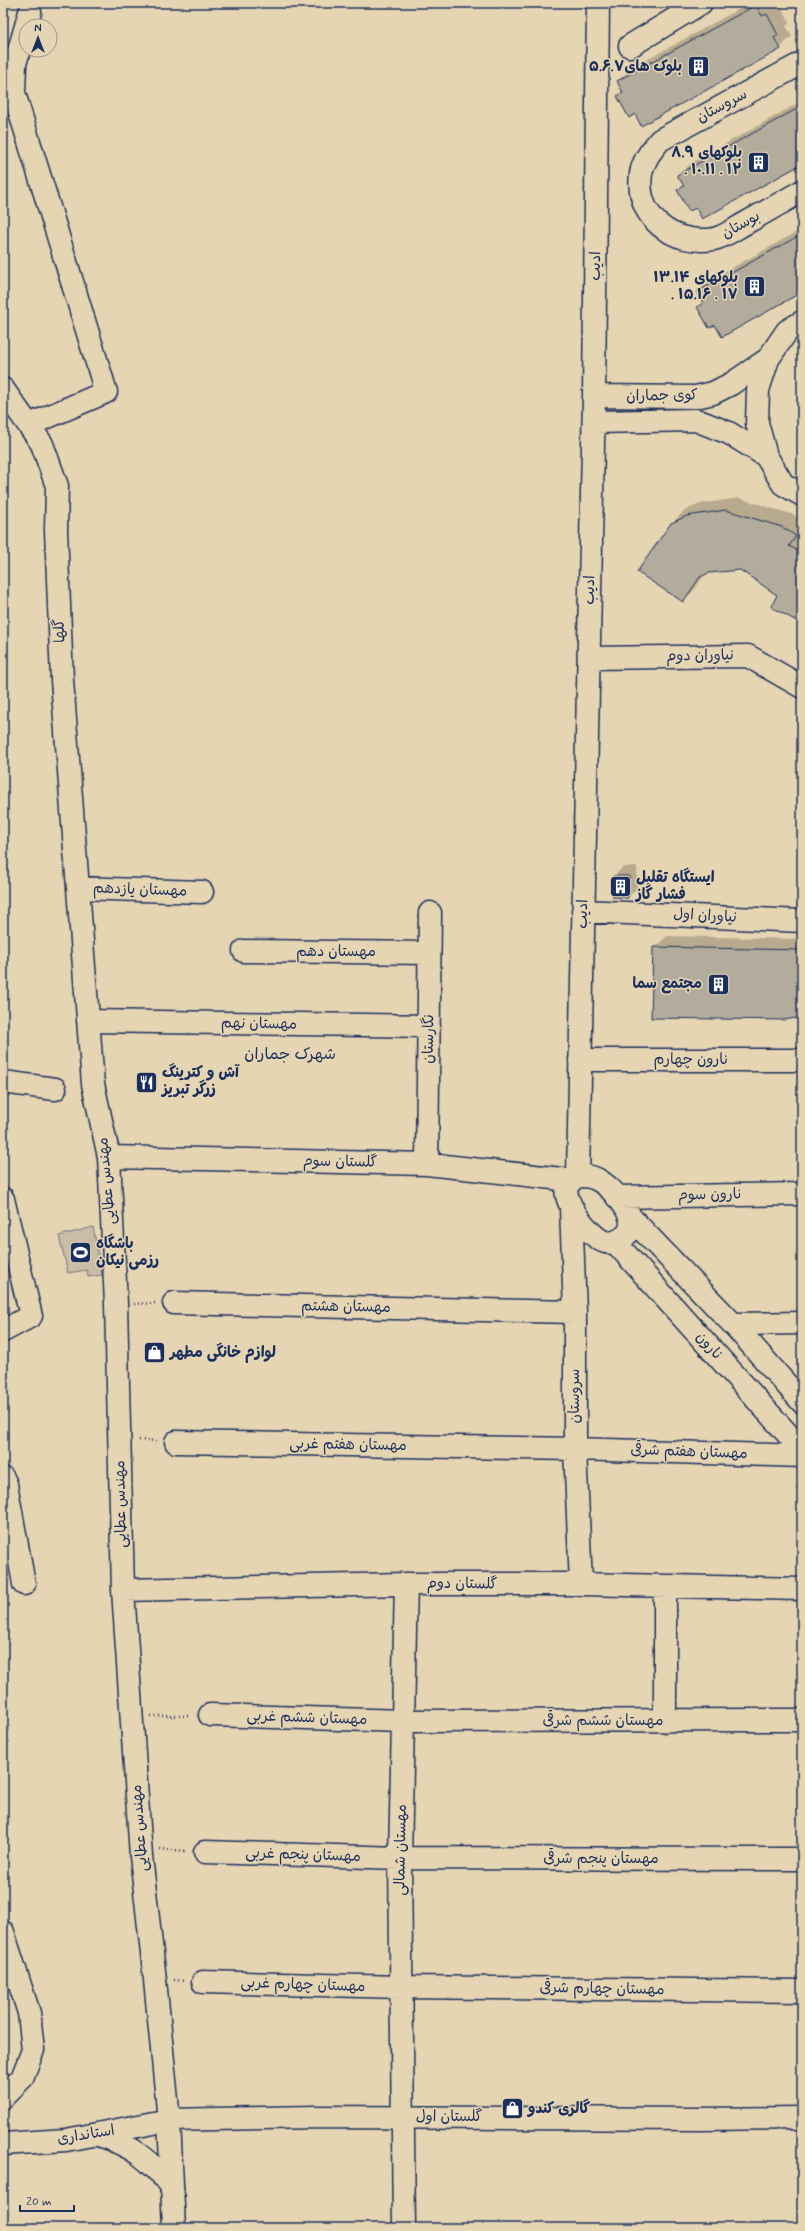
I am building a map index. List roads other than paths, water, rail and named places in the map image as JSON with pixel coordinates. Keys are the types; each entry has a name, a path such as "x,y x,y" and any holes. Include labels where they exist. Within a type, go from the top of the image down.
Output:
{"street":[{"name":"ادیب","path":"574,1178 580,1060 594,422 598,3"},
{"path":"630,46 702,3"},
{"path":"25,7 15,64 14,93 106,392 29,425"},
{"name":"سروستان","path":"648,155 660,140 802,63"},
{"name":"بوستان","path":"648,155 641,174 641,193 648,212 661,227 677,237 697,241 716,239 802,191"},
{"path":"802,322 787,331 768,359 758,390 757,423 766,456 783,484 802,496"},
{"name":"کوی جماران","path":"594,396 696,397 713,393 731,384 768,359"},
{"name":"گلها","path":"3,389 42,444 57,486 56,530 62,680 78,888"},
{"name":"کوی جماران","path":"594,422 696,420 729,433 766,456"},
{"name":"نیاوران دوم","path":"589,658 748,656 802,687"},
{"name":"مهستان یازدهم","path":"78,888 202,892"},
{"name":"مهندس عطایی","path":"78,888 93,1084 108,1157 116,1304 123,1590 140,1848 169,2120 174,2228"},
{"name":"نیاوران اول","path":"583,911 802,921"},
{"name":"نگارستان","path":"427,1164 430,913"},
{"name":"مهستان دهم","path":"244,951 429,952"},
{"name":"مهستان نهم","path":"88,1021 429,1026"},
{"name":"نارون چهارم","path":"580,1060 802,1060"},
{"path":"3,1082 55,1089"},
{"name":"گلستان سوم","path":"108,1157 427,1164 574,1178"},
{"path":"630,1217 630,1227 626,1235 615,1242 605,1242 587,1229 571,1208 566,1195 567,1187 574,1178 597,1179 606,1185 617,1197 630,1217 733,1324 802,1402"},
{"name":"نارون سوم","path":"617,1197 802,1194"},
{"path":"3,1199 31,1316 3,1331"},
{"name":"سروستان","path":"571,1208 575,1312 575,1449 581,1584"},
{"name":"نارون","path":"615,1242 802,1450"},
{"name":"مهستان هشتم","path":"174,1303 575,1312"},
{"path":"733,1324 802,1323"},
{"name":"مهستان هفتم غربی","path":"176,1442 575,1449"},
{"name":"مهستان هفتم شرقی","path":"575,1449 802,1456"},
{"path":"3,1478 6,1484 24,1584"},
{"name":"گلستان دوم","path":"123,1590 406,1584 581,1584 802,1589"},
{"name":"مهستان شمالی","path":"404,2228 400,1858 406,1584"},
{"path":"665,1586 665,1722"},
{"name":"مهستان ششم غربی","path":"210,1715 403,1721"},
{"name":"مهستان ششم شرقی","path":"403,1721 665,1722 802,1720"},
{"name":"مهستان پنجم غربی","path":"206,1852 400,1858"},
{"name":"مهستان پنجم شرقی","path":"400,1858 802,1859"},
{"path":"3,1932 29,2013 33,2050 22,2078 3,2097"},
{"name":"مهستان چهارم غربی","path":"203,1982 402,1987"},
{"name":"مهستان چهارم شرقی","path":"402,1987 802,1991"},
{"name":"گلستان اول","path":"169,2120 404,2117 700,2119 802,2118"},
{"name":"استاندارى","path":"3,2144 66,2140 169,2120"},
{"path":"97,2134 120,2142 140,2153 158,2169 172,2188"}],"place":[{"name":"بلوک های۵.۶.۷","path":"698,67"},
{"name":"بلوکهای ۸.۹ . ۱۰.۱۱ . ۱۲","path":"758,162"},
{"name":"بلوکهای ۱۳.۱۴ . ۱۵.۱۶ . ۱۷","path":"754,287"},
{"name":"ایستگاه تقلیل فشار گاز","path":"621,887"},
{"name":"مجتمع سما","path":"718,984"},
{"name":"آش و کترینگ زرگر تبریز","path":"146,1082"},
{"name":"باشگاه رزمی نیکان","path":"80,1253"},
{"name":"لوازم خانگی مطهر","path":"154,1353"},
{"name":"گالری کندو","path":"513,2109"}],"district":[{"name":"شهرک جماران","path":"290,1054"}]}
